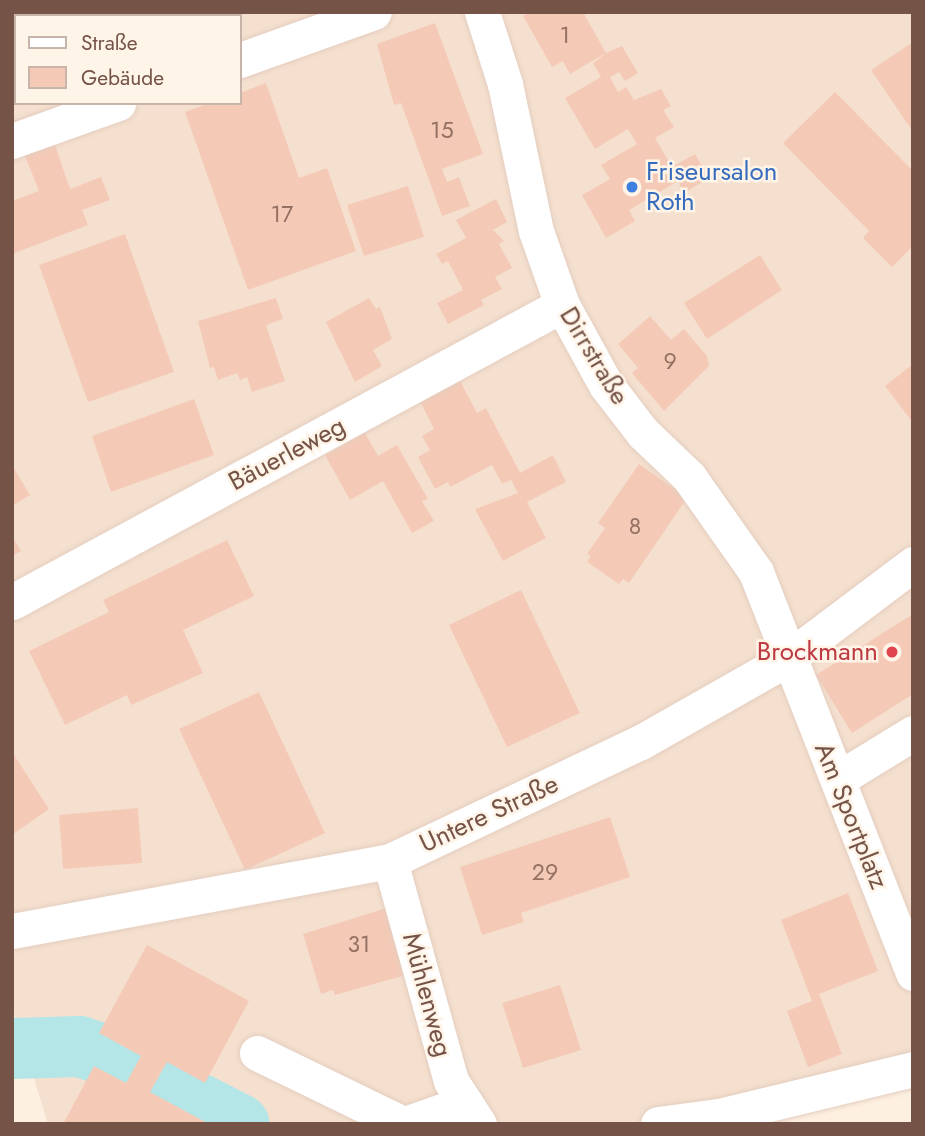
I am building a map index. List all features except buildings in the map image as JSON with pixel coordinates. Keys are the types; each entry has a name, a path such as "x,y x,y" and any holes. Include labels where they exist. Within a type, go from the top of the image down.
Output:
{"street":[{"path":"242,59 374,12"},
{"name":"Dirrstraße","path":"482,12 505,84 536,231 562,305 606,385 643,433 689,477 755,572 788,659"},
{"path":"12,141 112,105"},
{"name":"Bäuerleweg","path":"12,602 562,305"},
{"name":"Untere Straße","path":"12,931 390,860 640,743 788,659 913,564"},
{"name":"Am Sportplatz","path":"788,659 913,973"},
{"path":"838,779 913,733"},
{"name":"Mühlenweg","path":"390,860 451,1081 472,1113"},
{"path":"257,1053 404,1124 472,1113"},
{"path":"658,1124 719,1116 913,1069"}],"shaded area":[{"path":"12,12 913,12 913,1087 683,1124 48,1124 12,1007"}],"waterway":[{"path":"12,1048 79,1046 98,1052 239,1124"}],"place":[{"name":"Friseursalon Roth","path":"632,187"},
{"name":"Brockmann","path":"892,652"}]}
